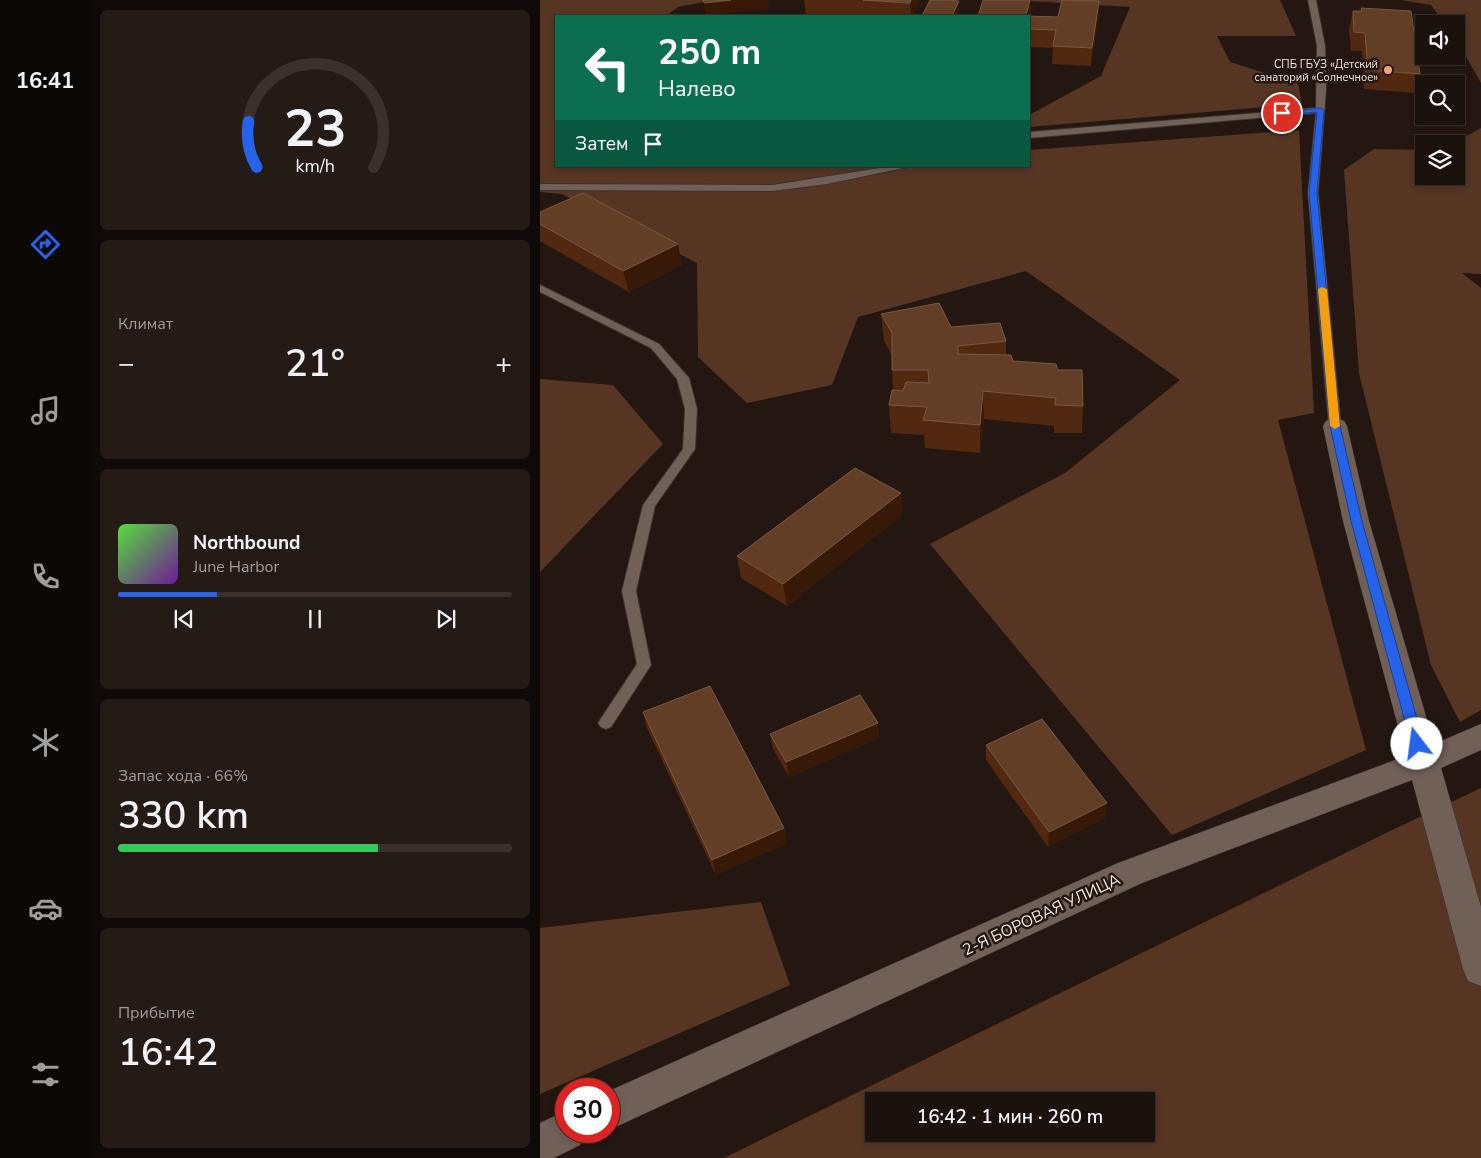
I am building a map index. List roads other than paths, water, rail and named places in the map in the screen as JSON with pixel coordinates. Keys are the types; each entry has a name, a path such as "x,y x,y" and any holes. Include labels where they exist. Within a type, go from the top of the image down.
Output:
{"street":[{"path":"1335,426 1356,521 1481,969"},
{"name":"2-Я БОРОВАЯ УЛИЦА","path":"620,1106 1130,873 1422,762 1481,736"},
{"path":"540,1144 555,1136"}],"lane":[{"path":"1312,0 1321,46 1320,110 1313,193 1335,426"},
{"path":"1030,135 1320,110"},
{"path":"540,187 773,188 827,181 904,167"},
{"path":"540,288 655,346 683,378 691,409 689,449 649,506 629,591 644,665 606,722"}],"place":[{"name":"СПБ ГБУЗ «Детский санаторий «Солнечное»","path":"1388,70"}]}
